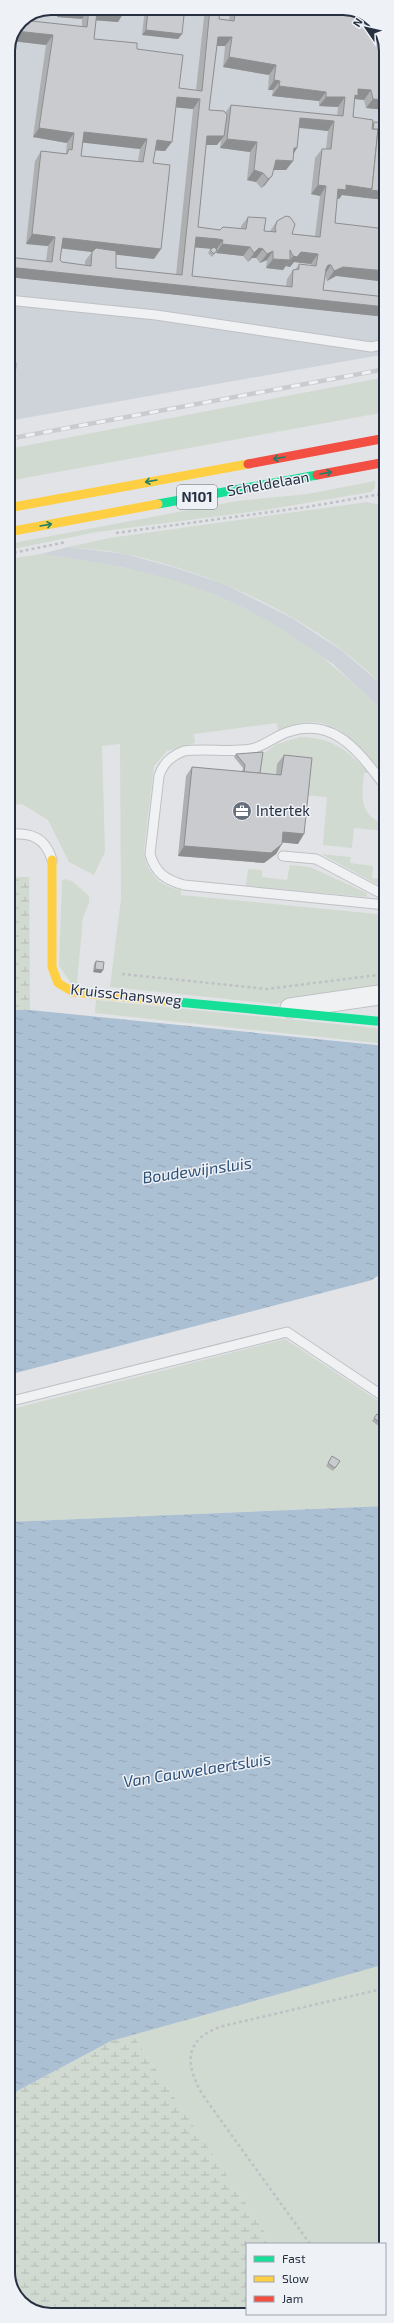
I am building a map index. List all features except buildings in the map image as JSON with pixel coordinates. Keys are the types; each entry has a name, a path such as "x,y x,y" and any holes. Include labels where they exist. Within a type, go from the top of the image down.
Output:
{"main road":[{"name":"Scheldelaan","path":"15,507 379,439"},
{"name":"Scheldelaan","path":"15,531 379,463"},
{"name":"Kruisschansweg","path":"52,860 52,967 53,975 64,989 73,992 379,1021"}],"street":[{"name":"Kruisschansweg","path":"273,1010 379,995"}],"lane":[{"path":"15,301 156,316 371,347 379,345"},
{"path":"379,778 352,745 331,732 308,728 287,732 262,745 246,750 184,751 175,754 162,767 150,844 153,866 160,874 170,881 184,885 379,904"},
{"path":"15,834 27,834 41,841 49,848 52,860"},
{"path":"283,856 316,859 379,892"},
{"path":"15,1400 288,1332 379,1393"}],"path":[{"name":"Scheldelaan","path":"110,534 307,507 379,494"},
{"path":"15,553 72,541"},
{"path":"122,974 267,989 379,975"},
{"path":"309,2243 202,2094 192,2072 192,2050 201,2036 223,2026 379,1990"}],"shaded area":[{"path":"51,15 345,15 357,18 367,24 375,35 379,47 379,355 15,420 15,51 21,31 31,21"},
{"path":"68,547 125,554 176,568 224,584 292,618 341,650 379,682 379,707 333,664 251,612 218,596 171,580 125,568 41,554"}],"green space":[{"path":"379,378 379,413 15,480 15,448"},
{"path":"375,481 375,487 371,492 265,510 97,532 15,549 15,543 237,501 308,494"},
{"path":"367,502 379,505 379,682 360,664 299,621 231,587 160,562 118,553 68,547 110,538"},
{"path":"41,554 131,569 175,581 218,596 242,607 287,632 329,662 379,707 379,769 364,751 341,731 328,725 313,722 297,724 278,731 277,723 194,734 195,743 167,751 154,766 144,850 147,865 150,871 155,877 166,885 181,890 181,895 379,914 379,987 275,1004 110,987 121,899 120,744 102,746 105,852 94,875 69,862 48,820 22,804 15,805 15,558"},
{"path":"300,737 312,738 331,743 346,752 369,773 364,773 364,804 370,816 379,821 379,830 354,828 352,848 323,845 327,797 302,795 275,785 258,783 261,755 277,744"},
{"path":"321,854 351,857 350,863 373,866 372,878 379,878 379,885"},
{"path":"290,865 310,867 367,893 367,897 246,886 248,869 262,870 262,877 287,880"},
{"path":"15,877 29,877 30,1010 15,1010"},
{"path":"65,879 72,881 89,896 89,903 83,917 77,983 71,983 59,966 62,881"},
{"path":"96,1000 379,1028 379,1043 95,1013"},
{"path":"285,1339 379,1401 379,1506 15,1522 15,1408"},
{"path":"379,1966 379,2243 272,2243 132,2034"},
{"path":"132,2034 272,2243 246,2243 246,2308 49,2308 42,2307 31,2302 21,2292 15,2276 15,2096 17,2091 111,2041"}],"water":[{"name":"Boudewijnsluis","path":"15,1010 30,1010 379,1045 379,1275 372,1280 15,1373"},
{"name":"Van Cauwelaertsluis","path":"379,1506 379,1966 111,2041 17,2091 15,2096 15,1522"}],"railway":[{"path":"15,438 379,370"}],"traffic: fast":[{"path":"158,504 317,475"},
{"path":"177,1002 379,1021"}],"traffic: slow":[{"path":"15,507 248,464"},
{"path":"15,531 158,504"},
{"path":"52,860 52,967 58,983 73,992 177,1002"}],"traffic: jam":[{"path":"248,464 379,439"},
{"path":"317,475 379,463"}],"place":[{"name":"Intertek","path":"242,811"}]}
